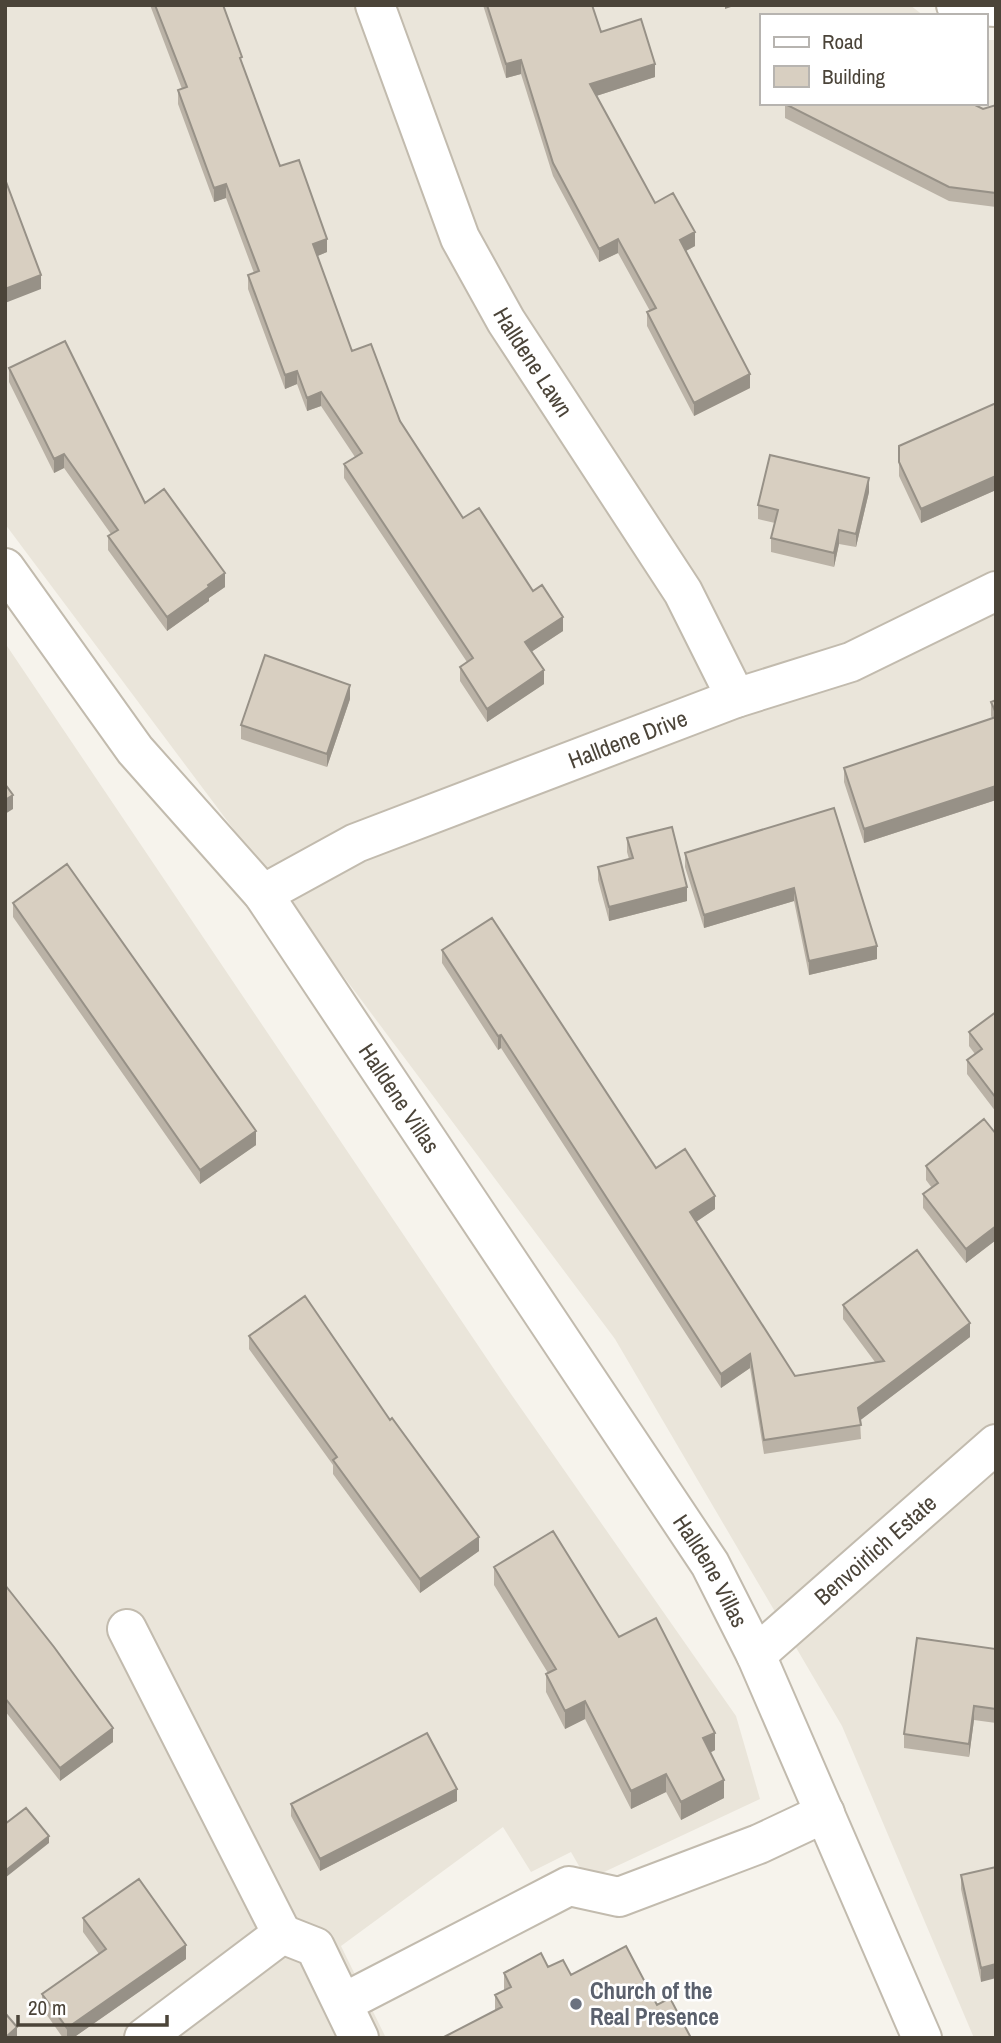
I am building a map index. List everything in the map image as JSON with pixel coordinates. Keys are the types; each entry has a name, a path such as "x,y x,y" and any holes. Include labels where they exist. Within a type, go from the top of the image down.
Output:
{"street":[{"name":"Halldene Lawn","path":"375,5 460,239 506,321 683,592 736,698"},
{"path":"956,5 996,7"},
{"name":"Halldene Villas","path":"5,568 135,750 263,894 710,1564 756,1655 922,2038"},
{"name":"Halldene Drive","path":"263,894 356,844 736,698 851,662 996,591"},
{"name":"Benvoirlich Estate","path":"756,1655 996,1444"},
{"path":"127,1629 282,1934 315,1947 359,2038"},
{"path":"342,2003 569,1886 618,1897 759,1844 825,1813"},
{"path":"144,2038 282,1934"}],"shaded area":[{"path":"5,5 910,5 921,14 760,14 760,105 987,105 987,40 996,40 996,2038 974,2038 842,1726 615,1339 5,524"},
{"path":"5,643 504,1384 736,1716 760,1799 587,1880 571,1852 531,1872 503,1827 341,1946 386,2038 5,2038"}],"building":[{"path":"155,5 223,5 280,166 299,160 327,239 313,244 352,351 371,344 400,421 463,518 479,508 533,591 542,585 563,617 525,642 544,670 487,709 460,667 473,658 344,464 362,453 321,392 307,398 297,371 285,375 248,275 259,271 226,184 214,188 178,90 187,87"},
{"path":"487,5 592,5 601,32 641,19 655,64 590,84 655,203 673,193 695,232 680,240 750,374 694,403 647,312 656,308 618,239 599,249 553,163 521,60 506,64"},
{"path":"787,105 975,105 983,109 996,105 996,193 949,187"},
{"path":"5,179 41,275 5,289"},
{"path":"65,341 145,503 164,489 225,573 167,617 108,536 118,530 64,454 54,459 9,368"},
{"path":"996,403 996,476 921,509 899,462 899,446"},
{"path":"770,455 869,478 856,534 839,530 834,553 771,538 778,510 758,505"},
{"path":"265,655 350,685 327,754 241,725"},
{"path":"996,700 996,713 991,702"},
{"path":"996,717 996,786 864,829 844,768"},
{"path":"5,784 13,795 5,800"},
{"path":"834,808 877,946 809,961 794,888 704,915 685,853"},
{"path":"672,827 687,887 609,907 598,867 633,858 627,838"},
{"path":"67,864 256,1131 200,1170 13,903"},
{"path":"492,918 656,1168 685,1149 715,1196 690,1212 795,1376 884,1361 843,1305 917,1250 970,1323 858,1408 861,1425 764,1440 750,1354 721,1374 501,1035 498,1036 442,950"},
{"path":"996,1012 996,1098 967,1060 982,1049 969,1032"},
{"path":"984,1119 996,1134 996,1226 966,1249 923,1194 938,1183 926,1166"},
{"path":"305,1296 390,1420 392,1418 479,1537 420,1579 333,1460 337,1457 249,1336"},
{"path":"553,1531 619,1637 656,1618 715,1733 703,1738 724,1780 681,1802 666,1774 631,1791 585,1701 565,1711 546,1674 556,1669 494,1567"},
{"path":"5,1585 113,1728 60,1768 5,1698"},
{"path":"917,1638 996,1649 996,1709 974,1706 969,1744 904,1734"},
{"path":"427,1733 457,1789 320,1859 291,1804"},
{"path":"26,1808 49,1836 5,1871 5,1824"},
{"path":"996,1867 996,1964 981,1968 961,1875"},
{"path":"139,1879 186,1945 67,2028 42,1994 106,1949 83,1918"},
{"name":"Church of the Real Presence","path":"626,1946 657,2005 670,1998 691,2038 442,2038 502,2007 495,1995 511,1987 504,1973 541,1953 548,1967 563,1960 571,1975"},
{"path":"5,2013 17,2027 5,2038"}],"place":[{"name":"Church of the Real Presence","path":"576,2004"}]}
